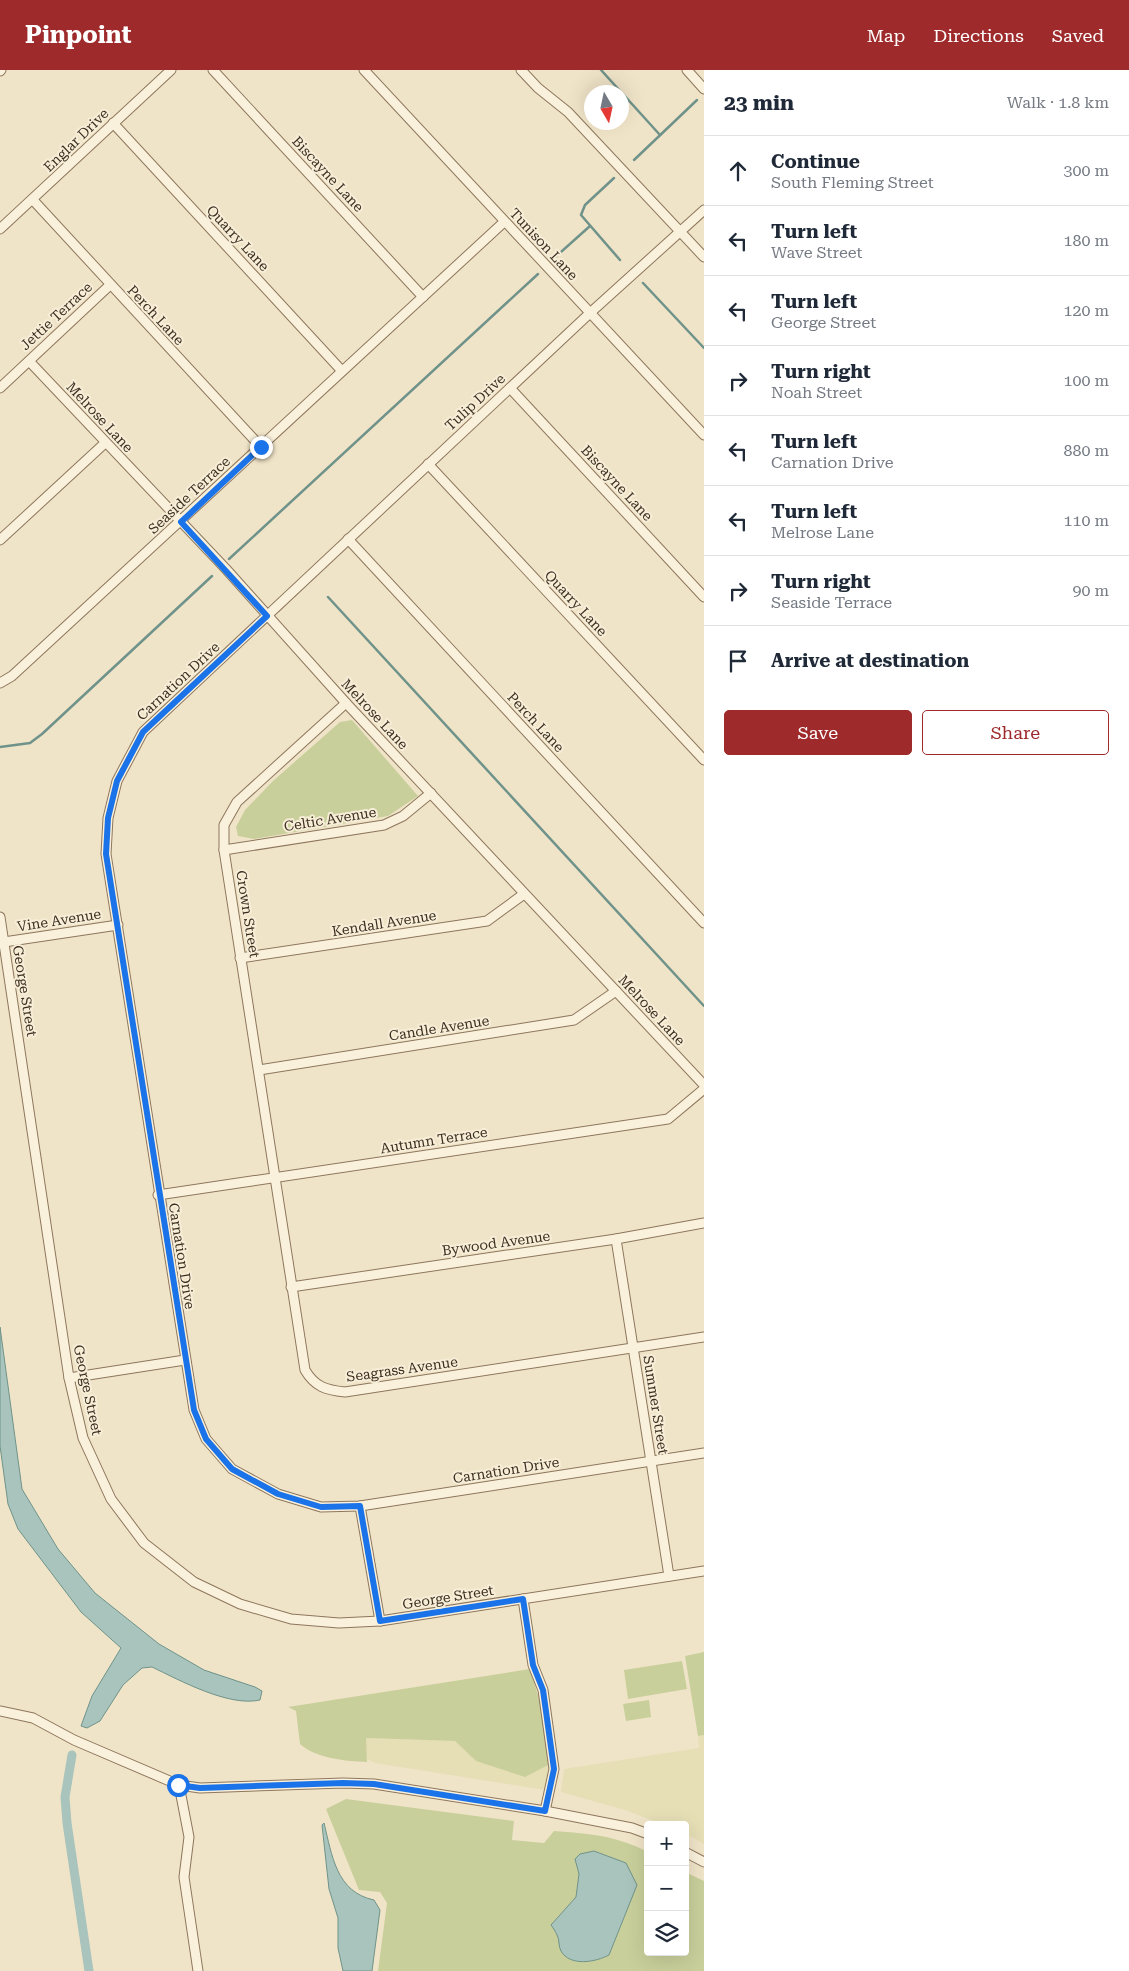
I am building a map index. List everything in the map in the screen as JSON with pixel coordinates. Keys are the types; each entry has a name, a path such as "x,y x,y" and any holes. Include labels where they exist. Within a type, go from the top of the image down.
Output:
{"street":[{"name":"Englar Drive","path":"0,229 171,70"},
{"name":"Biscayne Lane","path":"213,70 424,297"},
{"name":"Tunison Lane","path":"364,70 704,435"},
{"path":"521,70 538,88 568,112 704,257"},
{"path":"687,70 704,89"},
{"name":"Quarry Lane","path":"113,123 342,371"},
{"name":"Perch Lane","path":"33,200 261,447"},
{"name":"Tulip Drive","path":"267,616 590,313 704,210"},
{"name":"Seaside Terrace","path":"0,683 12,676 181,522 504,222"},
{"name":"Jettie Terrace","path":"0,388 110,285"},
{"name":"Melrose Lane","path":"29,360 181,522 346,703 704,1085"},
{"name":"Biscayne Lane","path":"510,388 704,597"},
{"path":"0,540 105,443"},
{"name":"Quarry Lane","path":"428,464 704,760"},
{"name":"Perch Lane","path":"348,539 704,923"},
{"name":"Carnation Drive","path":"267,616 143,732 117,781 108,818 106,854 158,1195 194,1410 206,1439 232,1469 278,1494 321,1507 360,1506 704,1453"},
{"name":"Crown Street","path":"274,1177 224,850 224,825 237,802 346,703"},
{"name":"Celtic Avenue","path":"224,850 384,825 403,816 431,793"},
{"name":"Kendall Avenue","path":"240,958 487,921 524,894"},
{"name":"George Street","path":"0,917 70,1378 83,1438 111,1499 144,1543 194,1582 240,1604 292,1619 339,1623 380,1621 704,1571"},
{"name":"Vine Avenue","path":"4,942 118,925"},
{"name":"Candle Avenue","path":"259,1070 574,1020 616,992"},
{"name":"Autumn Terrace","path":"158,1195 668,1119 704,1089"},
{"name":"Seagrass Avenue","path":"274,1177 304,1370 312,1381 325,1390 345,1392 704,1337"},
{"name":"Bywood Avenue","path":"291,1287 616,1239 704,1223"},
{"name":"Summer Street","path":"616,1239 669,1576"},
{"path":"70,1378 185,1360"},
{"path":"360,1506 380,1621"},
{"path":"523,1599 533,1665 543,1690 554,1769 545,1811"},
{"path":"0,1710 33,1718 74,1740 178,1785 200,1788 343,1783 374,1784 545,1811 632,1828 644,1832"},
{"path":"178,1785 189,1837 184,1877 198,1971"},
{"path":"689,1854 704,1862"}],"shaded area":[{"path":"704,1735 704,1844 689,1835 689,1821 654,1821 625,1810 561,1792 564,1769 699,1748 698,1736"},
{"path":"365,1738 455,1741 476,1761 550,1764 545,1790 375,1763 367,1759"}],"green space":[{"path":"352,720 418,796 388,816 254,839 238,836 236,827 245,810 273,781 340,722"},
{"path":"704,1652 704,1735 698,1736 685,1656"},
{"path":"682,1661 687,1689 628,1699 624,1670"},
{"path":"530,1669 540,1702 550,1764 525,1777 476,1761 455,1741 366,1738 367,1762 341,1760 323,1756 300,1744 296,1711 288,1707"},
{"path":"649,1700 651,1717 626,1721 623,1704"},
{"path":"346,1799 514,1821 512,1840 544,1843 554,1831 591,1834 636,1846 644,1850 644,1956 689,1956 689,1874 704,1881 704,1971 378,1971 387,1903 380,1892 359,1890 326,1809"}],"water":[{"path":"0,1327 22,1489 58,1549 95,1593 159,1644 204,1670 255,1687 262,1691 260,1700 234,1700 205,1691 152,1667 142,1668 123,1685 100,1721 87,1728 81,1726 92,1696 121,1648 81,1612 18,1529 8,1504 0,1446"},
{"path":"324,1823 333,1859 344,1881 361,1896 374,1900 380,1910 372,1971 343,1971 338,1948 338,1918 329,1889 322,1825"},
{"path":"594,1851 626,1863 637,1885 609,1955 597,1960 584,1962 565,1956 561,1951 558,1937 551,1925 576,1897 579,1874 575,1859 580,1854"}],"waterway":[{"path":"601,70 615,85"},
{"path":"634,160 697,100"},
{"path":"629,101 660,135"},
{"path":"614,178 585,205 581,215 620,260"},
{"path":"552,260 590,226"},
{"path":"229,559 538,274"},
{"path":"643,283 704,348"},
{"path":"0,747 30,743 42,734 212,576"},
{"path":"328,597 704,1006"},
{"path":"72,1755 65,1797 67,1823 89,1971"}],"route":[{"path":"178,1785 200,1788 343,1783 374,1784 545,1811 554,1769 543,1690 533,1665 523,1599 380,1621 360,1506 321,1507 278,1494 232,1469 206,1439 194,1410 158,1195 106,854 108,818 117,781 143,732 267,616 181,522 261,447"}]}
